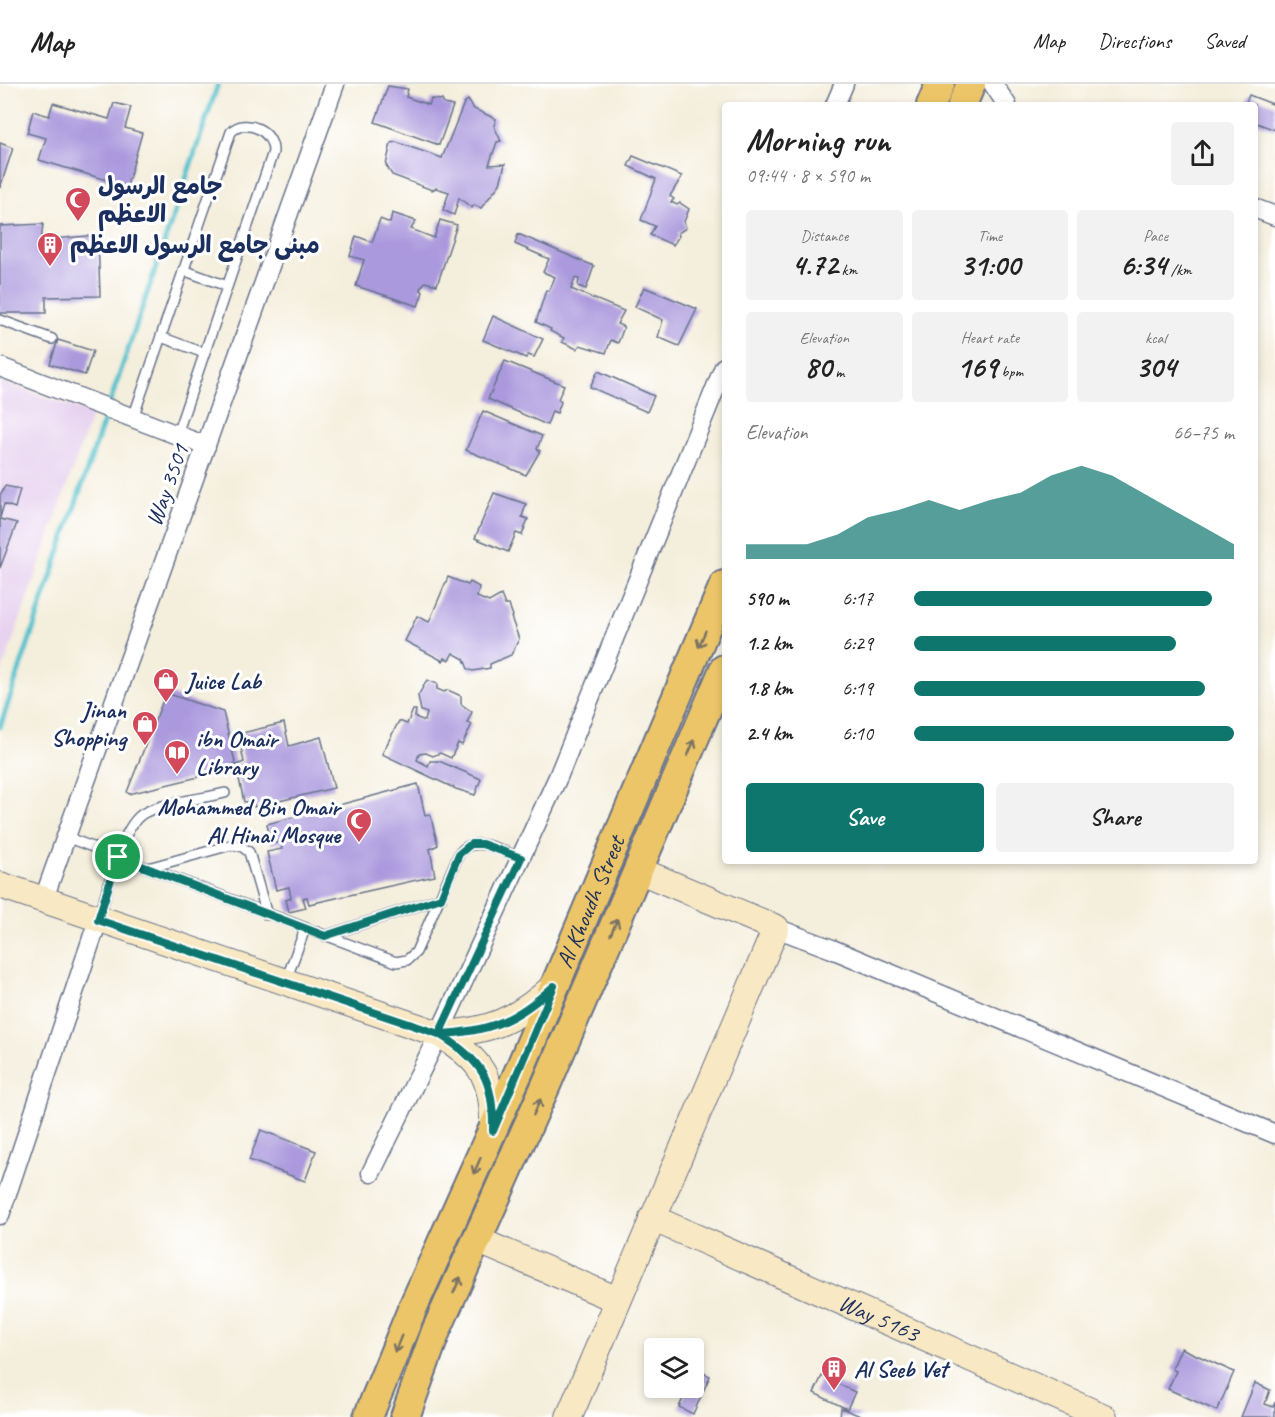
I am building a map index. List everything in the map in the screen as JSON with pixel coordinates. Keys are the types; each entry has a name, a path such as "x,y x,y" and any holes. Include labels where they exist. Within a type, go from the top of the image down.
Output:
{"main road":[{"path":"932,102 940,84"},
{"path":"963,102 971,84"},
{"name":"Al Khoudh Street","path":"369,1417 413,1307 493,1131 722,590"},
{"name":"Al Khoudh Street","path":"405,1417 436,1331 722,674"}],"street":[{"name":"Way 3501","path":"43,901 335,84"},
{"path":"836,102 844,84"},
{"path":"993,84 1005,102"},
{"path":"1258,210 1275,216"},
{"path":"0,367 206,446"},
{"path":"371,1173 439,1034 558,777 722,372"},
{"path":"638,870 1275,1134"},
{"path":"0,885 439,1034 465,1050 484,1073 494,1101 493,1131"},
{"path":"0,1215 98,920"},
{"path":"570,1417 776,928"},
{"path":"439,1034 471,1033 502,1023 530,1008 554,986"},
{"name":"Way 5163","path":"652,1218 1104,1417"},
{"path":"477,1240 618,1300"}],"lane":[{"path":"133,418 231,132 235,127 246,125 268,135 272,140 273,152 177,434"},
{"path":"183,270 227,286"},
{"path":"0,320 52,339"},
{"path":"160,337 204,353"},
{"path":"98,920 118,857 132,824 145,813 225,794"},
{"path":"66,837 396,962 407,960 416,952 459,854 466,846 476,843 521,858"},
{"path":"148,868 231,845 241,846 249,852 253,861 267,915"},
{"path":"325,936 441,898"},
{"path":"285,983 305,929"}],"shaded area":[{"path":"0,381 92,414 0,677"}],"building":[{"path":"388,86 408,89 406,97 429,105 431,99 442,100 444,104 453,106 439,145 375,122"},
{"path":"1249,95 1275,105 1275,130 1258,124 1258,102 1246,102"},
{"path":"468,100 474,109 496,119 494,126 501,141 497,142 489,165 505,164 500,184 481,208 474,205 472,208 459,198 454,215 443,210 449,192 436,188 432,190 392,175 386,165 391,143 396,142 442,158 464,103"},
{"path":"53,103 109,119 114,103 131,107 125,128 142,133 127,186 39,160 46,138 27,133 33,111 49,116"},
{"path":"0,143 13,148 0,188"},
{"path":"633,156 682,176 670,196 674,199 671,202 677,205 680,203 689,209 684,222 686,228 678,233 679,236 673,245 650,235 655,226 641,220 656,179 628,166"},
{"path":"392,213 416,221 411,229 434,238 440,220 457,225 437,285 425,282 420,289 423,292 418,306 356,286 364,260 350,256 356,236 372,242 380,219 390,223"},
{"name":"مبنى جامع الرسول الاعظم","path":"43,224 41,240 98,235 100,296 46,297 46,313 0,313 0,226"},
{"path":"518,234 594,266 586,289 578,286 579,279 575,278 571,289 624,311 617,324 624,327 618,343 611,340 606,353 580,345 577,349 562,342 564,338 550,331 551,329 536,322 546,290 549,291 555,277 543,272 549,259 515,244"},
{"path":"644,287 697,309 679,346 658,337 663,320 635,307"},
{"path":"493,316 543,339 534,357 528,355 526,358 483,340"},
{"path":"58,340 93,351 85,375 50,364"},
{"path":"505,361 564,385 558,399 561,402 557,413 552,411 547,425 488,399"},
{"path":"598,371 654,396 647,412 590,387"},
{"path":"483,411 542,436 537,449 540,451 526,475 466,450"},
{"path":"5,486 20,489 15,508 4,504 0,518 0,495"},
{"path":"494,493 526,504 522,517 528,519 522,535 516,533 508,552 475,538"},
{"path":"0,519 17,523 0,568"},
{"path":"448,577 468,585 470,582 479,587 477,597 489,602 501,595 505,605 509,605 519,639 511,655 490,664 490,668 473,671 468,669 464,659 453,653 449,660 445,658 443,661 405,641 417,616 429,622"},
{"path":"427,680 437,684 437,689 444,692 448,690 461,696 461,704 472,712 467,723 472,724 462,745 458,743 451,758 440,753 433,756 426,753 419,754 417,760 428,766 430,761 439,761 481,779 475,795 456,789 382,754 399,721 407,724 413,710 416,710 415,717 425,721 427,713 421,711 418,696"},
{"path":"166,693 223,712 235,762 231,769 129,794 127,792"},
{"path":"284,723 289,746 321,737 334,788 254,807 254,801 244,802 236,765 244,762 238,734"},
{"name":"Mohammed Bin Omair Al Hinai Mosque","path":"418,784 425,815 430,814 438,845 430,849 435,876 309,904 307,897 303,898 306,908 289,912 286,900 291,898 289,887 276,890 267,852 282,849 281,842 271,844 267,824"},
{"path":"261,1130 316,1151 305,1181 249,1160"},
{"path":"1181,1348 1234,1372 1217,1411 1168,1389 1176,1371 1172,1369"},
{"path":"704,1373 710,1376 704,1389"},
{"name":"Al Seeb Vet","path":"822,1376 855,1392 847,1409 814,1393"},
{"path":"1255,1383 1270,1390 1265,1404 1273,1407 1275,1402 1275,1417 1241,1417"},
{"path":"683,1398 700,1398 693,1414 679,1407"},
{"name":"Al Seeb Vet","path":"841,1408 863,1417 840,1417"}],"waterway":[{"path":"0,727 218,84"}],"place":[{"name":"جامع الرسول الاعظم","path":"78,223"},
{"name":"مبنى جامع الرسول الاعظم","path":"50,268"},
{"name":"Juice Lab","path":"166,704"},
{"name":"Jinan Shopping","path":"145,747"},
{"name":"ibn Omair Library","path":"177,776"},
{"name":"Mohammed Bin Omair Al Hinai Mosque","path":"359,844"},
{"name":"Al Seeb Vet","path":"834,1392"}],"route":[{"path":"118,857 98,920 439,1034 465,1050 484,1073 494,1101 493,1131 554,986 530,1008 502,1023 471,1033 439,1034 521,858 482,844 471,844 459,854 441,898 325,936 118,857"}]}
